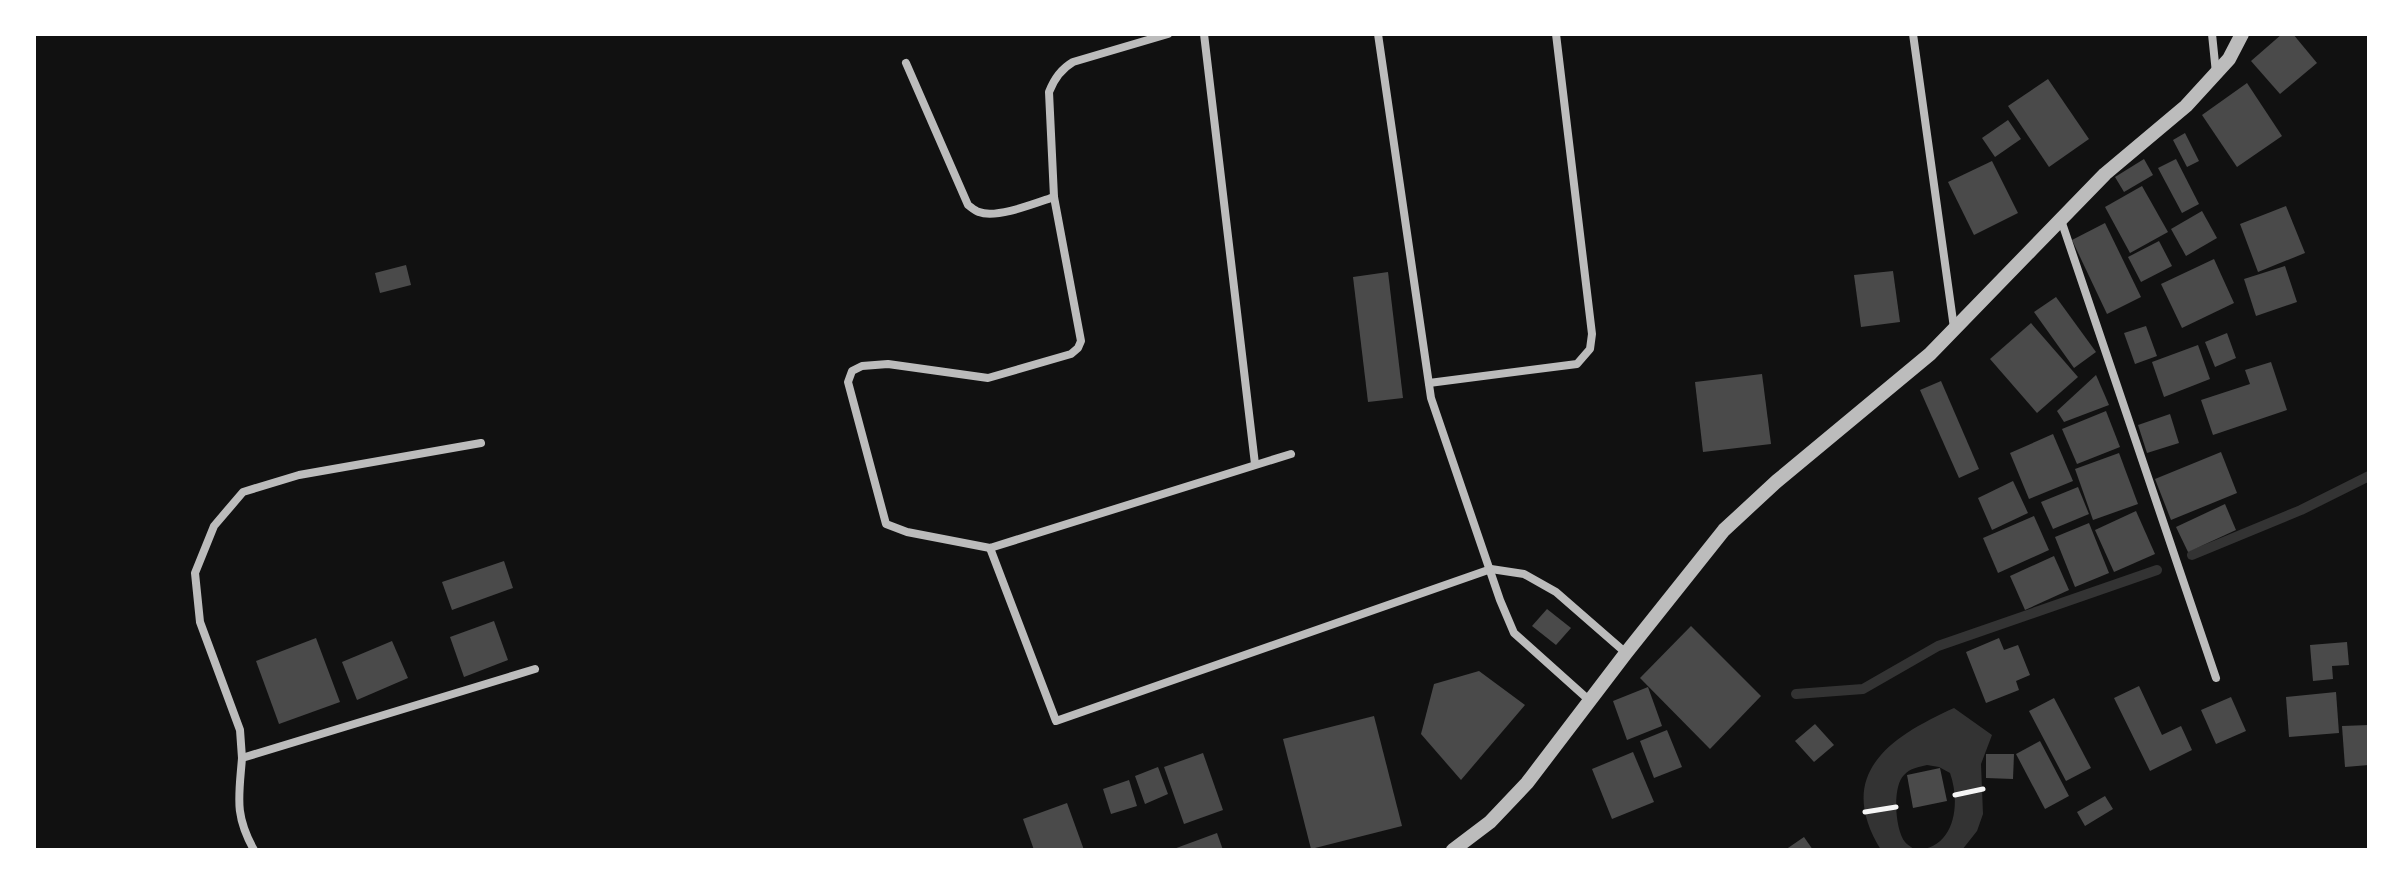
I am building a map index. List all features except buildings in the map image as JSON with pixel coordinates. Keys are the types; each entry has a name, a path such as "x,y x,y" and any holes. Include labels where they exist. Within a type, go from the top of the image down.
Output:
{"street":[{"path":"1168,34 1073,62 1053,81 1049,92 1054,197 1081,341 1078,348 1071,354 988,378 888,364 862,366 852,371 848,382 886,524 907,532 990,548 1291,454"},
{"path":"1204,34 1255,464"},
{"path":"1378,34 1431,398 1514,633 1591,702"},
{"path":"1429,383 1577,364 1590,349 1592,334 1556,34"},
{"path":"1913,34 1954,329"},
{"path":"2212,34 2216,74"},
{"path":"1453,850 1490,822 1527,783 1724,530 1777,481 1930,354 2105,174 2186,106 2229,59 2242,34"},
{"path":"906,63 968,205 979,213 992,213 1054,197"},
{"path":"2061,220 2216,678"},
{"path":"254,850 242,828 238,808 242,758 240,730 200,622 195,573 214,526 243,492 299,475 481,443"},
{"path":"990,548 1056,721 1491,569 1524,574 1556,592 1626,653"},
{"path":"242,758 535,669"}],"path":[{"path":"1955,795 1983,789"},
{"path":"1865,812 1896,807"}],"shaded area":[{"path":"1954,708 1992,735 1981,764 1983,814 1977,831 1962,850 1915,850 1881,850 1868,823 1864,800 1867,779 1876,761 1890,746","holes":["1927,765 1939,767 1950,773 1953,785 1952,823 1939,842 1915,850 1905,842 1899,828 1896,808 1900,781 1912,769"]}],"waterway":[{"path":"2192,555 2301,510 2369,476"},
{"path":"1796,694 1863,689 1938,646 2157,570"}]}
